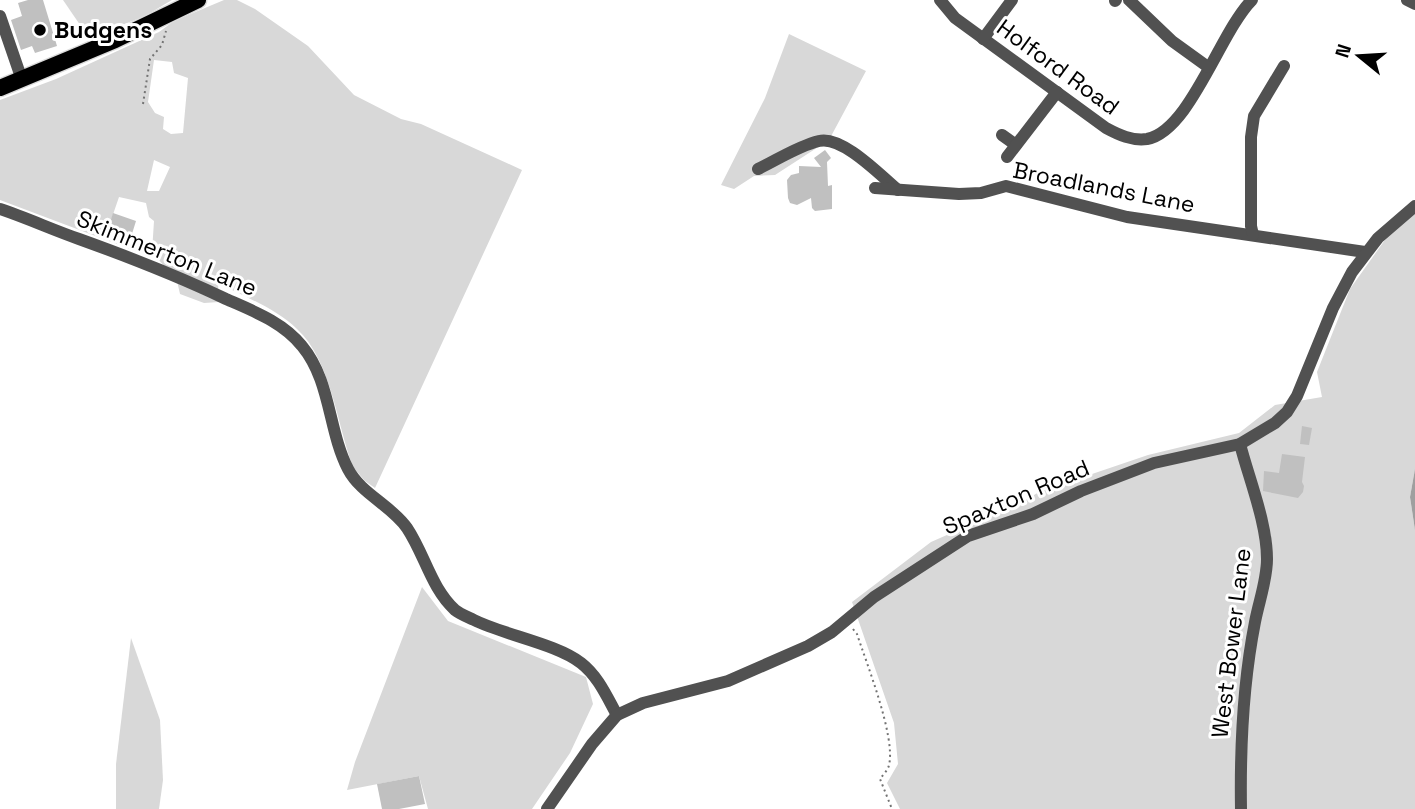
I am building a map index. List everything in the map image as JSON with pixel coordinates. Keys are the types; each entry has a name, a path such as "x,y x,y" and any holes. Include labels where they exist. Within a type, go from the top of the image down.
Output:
{"main road":[{"path":"0,88 163,18 198,0"}],"street":[{"name":"Holford Road","path":"940,0 955,18 983,39 1106,128 1124,137 1144,139 1164,131 1182,112 1208,67"},
{"path":"983,39 1012,0"},
{"path":"1129,0 1172,41 1208,67 1236,19 1252,0"},
{"path":"1407,0 1415,4"},
{"path":"0,16 22,79"},
{"path":"1253,234 1251,137 1254,116 1284,66"},
{"path":"1007,157 1057,92"},
{"path":"1002,135 1016,145"},
{"path":"758,169 821,140 834,142 849,150 898,190"},
{"name":"Broadlands Lane","path":"875,188 958,194 981,193 1006,186 1127,217 1365,252"},
{"name":"Spaxton Road","path":"547,809 592,744 617,715 643,703 738,677 808,646 846,621 874,597 968,536 1033,514 1081,491 1154,463 1240,444 1259,434 1287,412 1311,366 1343,287 1365,252 1415,206"},
{"name":"Skimmerton Lane","path":"0,209 187,279 262,315 285,330 302,345 314,365 333,418 339,448 349,471 359,484 391,510 408,530 439,592 457,611 491,629 566,654 581,663 595,676 617,715"},
{"name":"West Bower Lane","path":"1240,444 1256,499 1267,558 1255,622 1241,731 1241,809"}],"path":[{"path":"143,104 150,58 162,45 167,33 163,18"},
{"path":"846,621 857,634 881,708 890,749 889,767 880,779 892,809"}],"shaded area":[{"path":"63,0 172,0 145,16 89,38"},
{"path":"224,0 237,0 255,9 308,46 354,95 401,119 421,124 522,170 375,488 353,467 332,394 309,342 279,315 218,283 219,302 204,303 180,294 177,281 152,252 154,221 149,217 146,203 119,197 108,229 131,237 138,252 0,200 0,100 56,79 159,32 174,21","holes":["154,60 172,62 174,73 188,78 183,133 171,134 163,129 164,117 155,113 148,102","154,160 170,167 159,191 147,191"]},
{"path":"789,34 866,71 829,140 775,175 754,176 734,189 721,185 765,98"},
{"path":"1415,213 1415,469 1410,497 1415,530 1415,809 900,809 887,783 898,764 894,723 852,602 931,542 1039,492 1148,455 1239,433 1275,405 1322,397 1317,372 1350,289 1392,230"},
{"path":"1415,469 1415,530 1410,497"},
{"path":"422,587 448,621 586,677 593,704 570,753 532,809 428,809 419,776 347,790 355,762"},
{"path":"131,638 160,720 163,780 159,809 116,809 116,764"}],"building":[{"name":"Budgens","path":"43,0 57,46 35,53 32,46 21,50 11,20 22,16 18,3"},
{"path":"825,150 831,158 827,162 828,186 832,185 832,209 815,211 811,198 797,205 790,203 787,180 791,175 799,173 799,166 821,167 814,158"},
{"path":"113,213 136,221 131,237 108,229"},
{"path":"1302,426 1312,428 1309,445 1300,444"},
{"path":"1282,454 1305,457 1303,492 1298,498 1263,491 1264,471 1279,473"},
{"path":"419,776 425,804 382,809 377,784"}],"place":[{"name":"Budgens","path":"40,30"}]}
